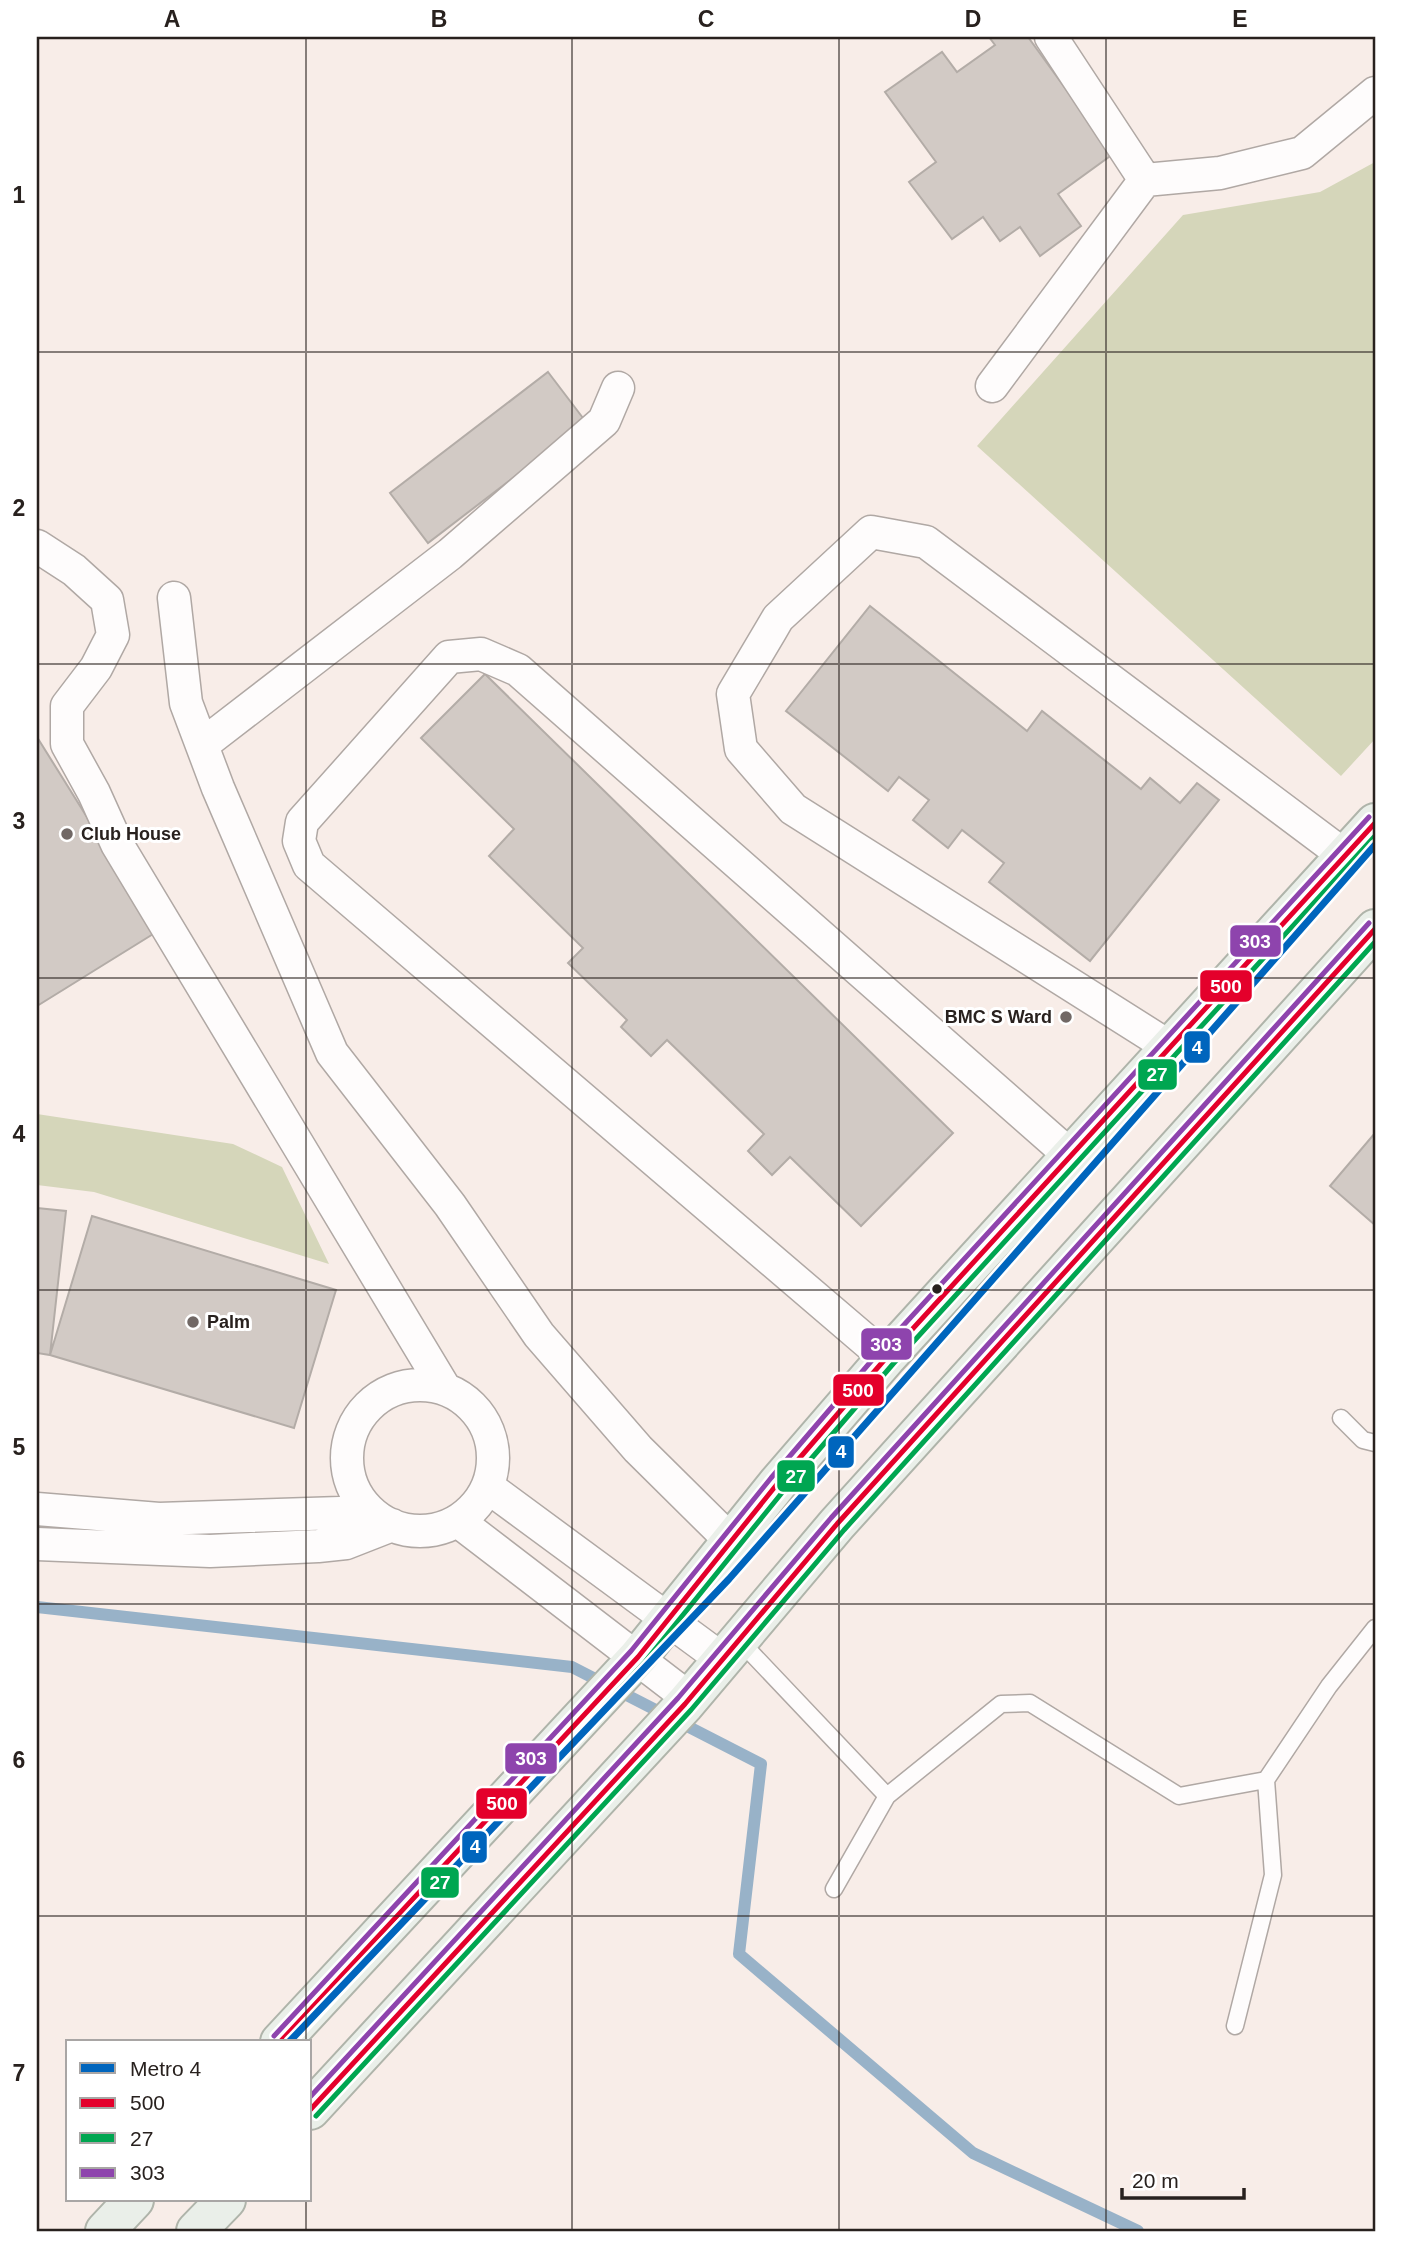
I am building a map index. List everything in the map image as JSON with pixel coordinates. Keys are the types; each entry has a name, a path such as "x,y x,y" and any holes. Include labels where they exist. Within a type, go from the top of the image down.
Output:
{"main road":[{"path":"282,2040 631,1664 886,1358 1073,1158 1375,823"},
{"path":"312,2108 688,1701 837,1524 1375,929"},
{"path":"105,2231 132,2202"},
{"path":"196,2231 224,2202"}],"street":[{"path":"1051,37 1145,180"},
{"path":"992,386 1145,180 1220,173 1302,153 1375,93"},
{"path":"202,745 481,527 604,421 618,388"},
{"path":"1171,1048 793,809 741,749 733,694 778,618 871,532 926,542 1345,856"},
{"path":"37,546 74,570 107,600 113,635 96,668 67,706 67,744 94,793 117,844 445,1389"},
{"path":"174,598 186,703 218,788 331,1053 450,1205 539,1335 638,1449 732,1541"},
{"path":"886,1358 309,865 299,841 302,822 449,657 481,654 518,670 1073,1158"},
{"path":"37,1508 159,1519 381,1518 414,1531 437,1529 458,1521 476,1506 488,1487 494,1465 492,1442 484,1421 467,1401 445,1389 421,1384 396,1389 374,1401 358,1420 348,1443 348,1468 355,1492 381,1518"},
{"path":"488,1487 668,1619 732,1651"},
{"path":"37,1544 210,1551 318,1546 346,1543 381,1518"},
{"path":"458,1521 562,1602 631,1664 688,1701"}],"lane":[{"path":"1341,1418 1363,1440 1375,1443"},
{"path":"1235,2026 1273,1875 1266,1780 1329,1686 1375,1628"},
{"path":"732,1651 887,1796"},
{"path":"834,1889 887,1796 1001,1704 1030,1703 1179,1796 1266,1780"}],"green space":[{"path":"1375,162 1375,739 1341,776 977,446 1183,215 1320,192"},
{"path":"37,1114 233,1144 282,1167 329,1264 94,1192 37,1185"}],"building":[{"path":"989,37 1028,37 1113,154 1058,194 1081,226 1040,256 1020,227 1000,241 983,217 952,239 909,182 936,162 885,92 942,52 957,72 995,45"},
{"path":"548,372 586,422 428,543 390,493"},
{"path":"870,606 1027,731 1042,711 1141,789 1150,778 1180,803 1197,783 1219,800 1090,961 989,882 1004,863 962,830 948,848 913,820 929,800 899,777 888,791 786,711"},
{"path":"485,674 953,1133 861,1226 790,1157 772,1175 748,1151 764,1134 667,1040 651,1056 621,1027 627,1020 568,963 583,948 489,856 514,829 421,738"},
{"name":"Club House","path":"37,737 158,931 37,1006"},
{"path":"1375,1133 1375,1225 1330,1186"},
{"path":"37,1208 66,1211 50,1355 37,1353"},
{"name":"Palm","path":"92,1216 336,1290 294,1428 50,1355"}],"waterway":[{"path":"37,1607 572,1667 761,1764 739,1954 973,2153 1138,2231"}],"metro line":[{"name":"4","path":"291,2040 729,1579 1375,845"}],"transit line":[{"name":"303","path":"274,2036 631,1651 771,1478 879,1352 1369,817"},
{"name":"500","path":"282,2040 638,1657 778,1483 886,1358 1375,823"},
{"name":"27","path":"294,2040 644,1663 785,1489 893,1364 1375,836"},
{"name":"303","path":"312,2095 678,1698 831,1518 1369,923"},
{"name":"500","path":"312,2108 685,1704 837,1524 1375,929"},
{"name":"27","path":"316,2116 691,1710 844,1530 1375,942"}],"place":[{"name":"Club House","path":"67,834"},
{"name":"BMC S Ward","path":"1066,1017"},
{"name":"Palm","path":"193,1322"}]}
